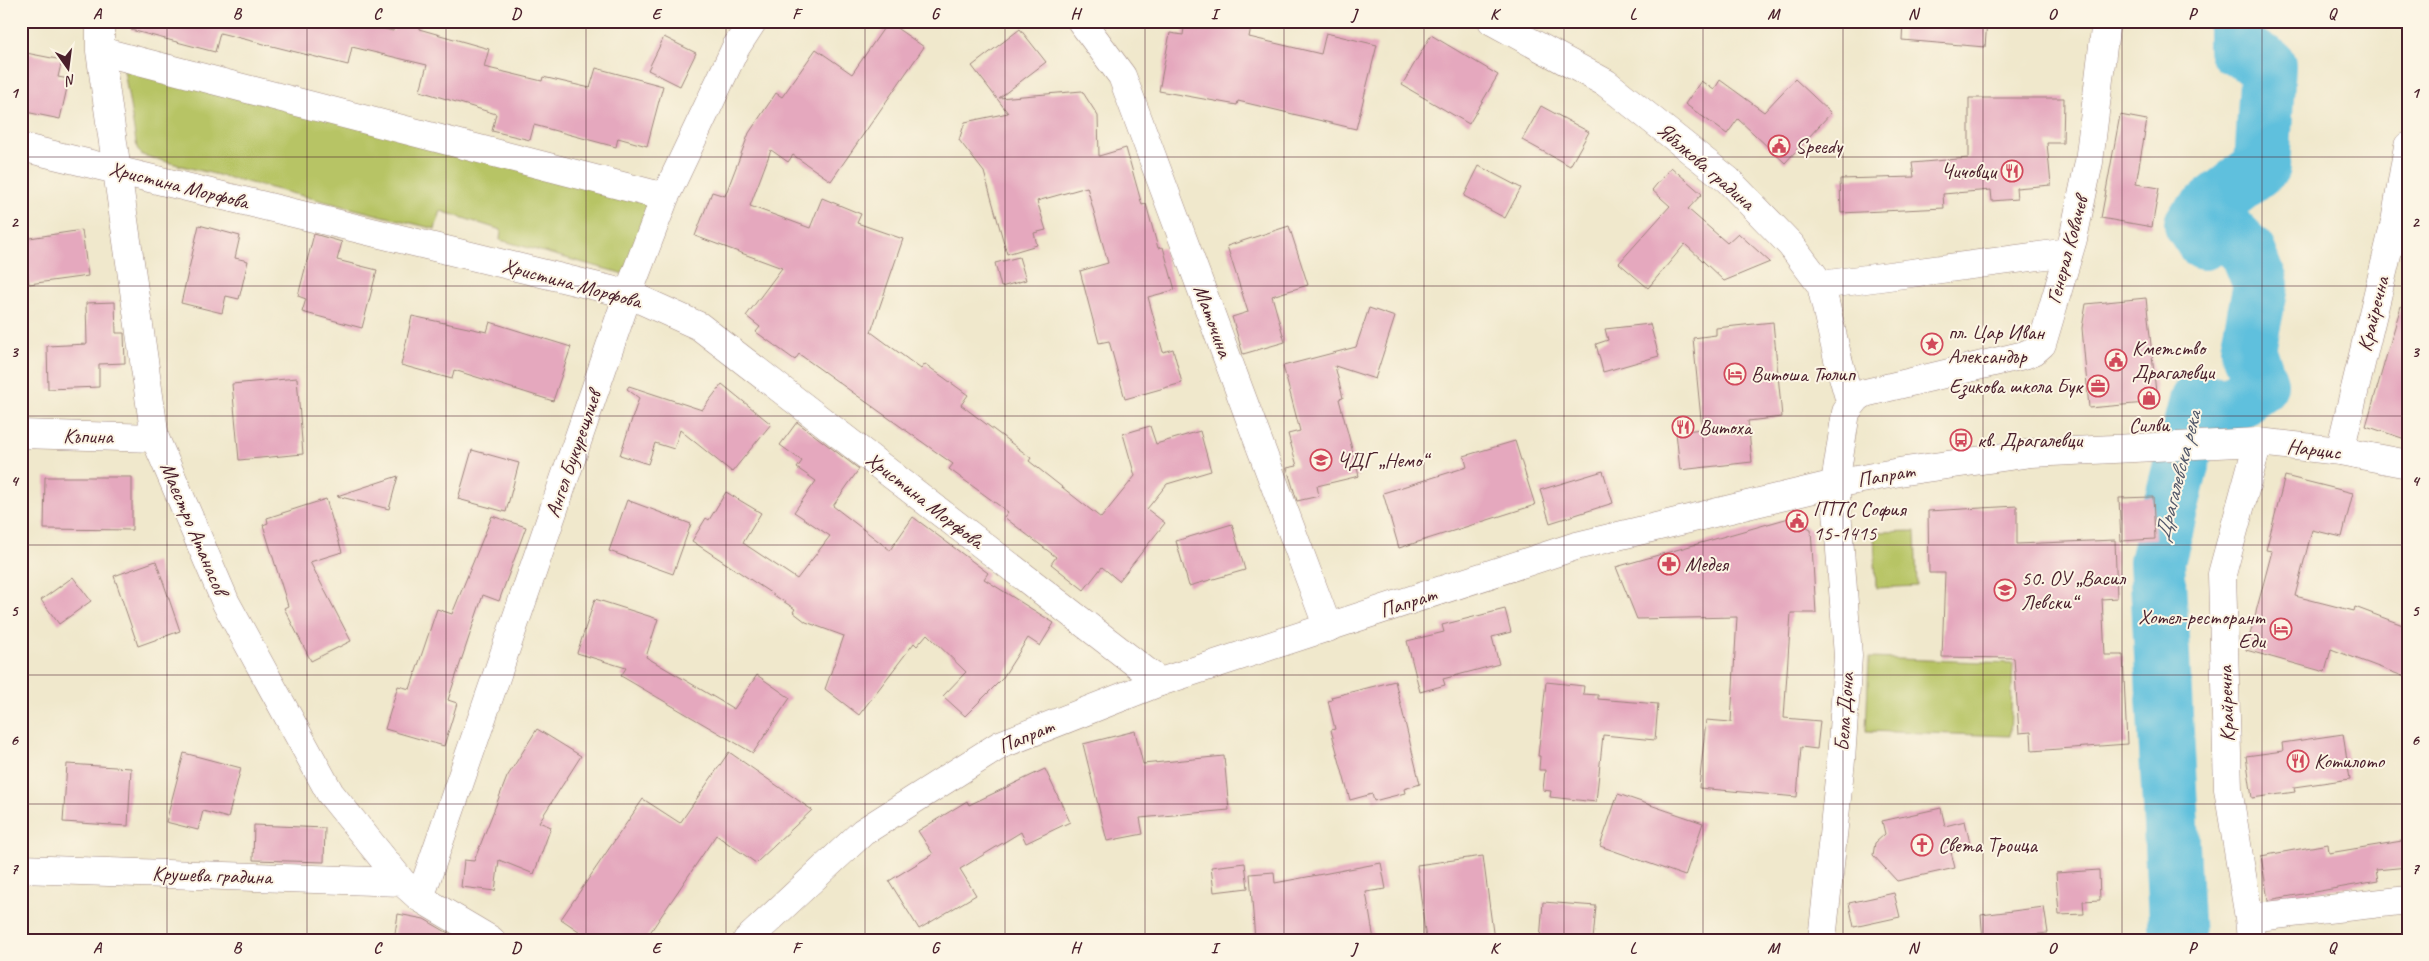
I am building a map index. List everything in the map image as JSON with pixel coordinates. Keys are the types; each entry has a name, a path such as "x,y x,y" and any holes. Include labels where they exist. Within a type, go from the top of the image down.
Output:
{"street":[{"name":"Маестро Атанасов","path":"100,21 100,51 118,169 154,438 226,603 330,793 411,890 491,940"},
{"name":"Ангел Букурещлиев","path":"411,890 628,294 666,197 736,47 753,21"},
{"name":"Ябълкова градина","path":"1492,21 1606,83 1720,174 1791,245 1822,285 1838,359 1851,405"},
{"name":"Генерал Ковачев","path":"1851,405 1865,393 2034,350 2042,344 2069,252 2089,162 2106,21"},
{"name":"Маточина","path":"1083,22 1122,76 1328,628"},
{"path":"100,51 666,197"},
{"name":"Крайречна","path":"2340,451 2396,222 2408,146"},
{"name":"Христина Морфова","path":"21,148 118,169 628,294 700,326 1160,682"},
{"path":"1822,285 2069,252"},
{"path":"1835,484 1843,422 1846,412 1851,405"},
{"name":"Къпина","path":"21,434 154,438"},
{"name":"Крайречна","path":"2250,929 2228,789 2222,574 2258,442"},
{"name":"Нарцис","path":"2142,446 2258,442 2340,451 2408,464"},
{"name":"Папрат","path":"747,940 863,832 1000,745 1160,682 1576,546 1835,484 1905,471 2031,453 2142,446"},
{"name":"Бела Дона","path":"1822,940 1842,760 1848,656 1835,484"},
{"name":"Крушева градина","path":"21,869 411,890"},
{"path":"2250,929 2408,900"}],"green space":[{"path":"123,64 653,202 624,274 500,240 501,230 441,211 435,229 182,166 142,155 137,148"},
{"path":"1915,531 1917,586 1876,588 1874,532"},
{"path":"1869,658 2013,663 2010,736 1866,731"}],"building":[{"path":"132,21 354,21 393,31 396,21 421,21 419,29 489,49 484,67 542,81 543,77 590,88 596,68 663,86 647,146 618,138 616,147 534,125 530,140 492,131 496,114 420,91 427,65 352,47 348,65 220,33 215,52 131,30"},
{"path":"1185,21 1252,21 1249,37 1321,54 1326,33 1377,45 1356,129 1238,101 1237,105 1159,91 1170,33 1183,35"},
{"path":"1903,21 1987,21 1985,47 1902,40"},
{"path":"888,22 924,47 831,181 793,155 788,162 771,150 750,206 810,228 822,198 861,214 857,223 903,239 871,332 921,369 925,364 968,395 961,405 1031,458 1029,461 1101,518 1135,476 1123,434 1150,426 1156,444 1200,431 1211,471 1167,484 1147,509 1165,523 1119,581 1102,567 1084,590 1051,564 1056,557 1004,517 1008,512 949,469 953,464 799,354 795,360 756,332 760,327 746,316 782,268 695,236 712,192 725,196 749,133 776,93 782,97 816,49 852,74"},
{"path":"1020,29 1046,62 999,98 1082,91 1098,116 1099,156 1126,148 1142,205 1146,204 1158,248 1163,247 1175,290 1148,297 1163,352 1173,349 1182,383 1125,399 1109,341 1099,343 1080,271 1108,263 1087,187 1037,201 1046,230 1034,233 1037,245 1007,254 984,172 959,140 965,122 1008,113 972,66"},
{"path":"1431,35 1498,75 1469,124 1402,85"},
{"path":"664,37 696,53 680,86 648,70"},
{"path":"21,52 62,60 58,77 69,79 60,119 21,111"},
{"path":"1795,79 1831,113 1785,163 1738,119 1727,134 1685,104 1701,81 1714,90 1720,80 1764,112"},
{"path":"1969,98 2064,98 2063,143 2047,143 2051,185 2016,188 2017,199 1992,201 1991,190 1943,194 1944,208 1841,213 1840,179 1914,177 1912,163 1969,158"},
{"path":"1541,106 1589,132 1570,166 1522,140"},
{"path":"2120,115 2147,120 2136,184 2159,188 2152,227 2101,218"},
{"path":"1479,166 1521,188 1505,218 1464,196"},
{"path":"1671,167 1702,194 1688,209 1727,243 1738,233 1770,262 1724,281 1685,244 1648,288 1619,263 1670,206 1652,190"},
{"path":"199,225 240,236 235,258 248,261 239,299 226,296 222,313 181,303"},
{"path":"1289,226 1308,285 1272,296 1285,342 1243,354 1232,317 1248,312 1227,246"},
{"path":"82,230 88,276 29,284 23,239"},
{"path":"314,234 342,242 337,260 377,270 362,328 302,312 306,299 298,296"},
{"path":"1019,257 1026,280 1001,287 995,263"},
{"path":"2146,298 2157,402 2089,408 2082,328 2086,304"},
{"path":"115,302 116,333 124,333 125,363 99,364 99,387 48,389 47,346 87,344 86,303"},
{"path":"2401,306 2408,307 2408,440 2366,426"},
{"path":"1369,308 1395,317 1375,379 1335,366 1343,398 1339,399 1359,476 1317,486 1319,496 1297,501 1287,468 1297,466 1288,434 1300,431 1283,366 1356,347"},
{"path":"412,316 487,332 490,322 571,347 553,401 454,370 452,379 401,365"},
{"path":"1773,322 1782,417 1748,421 1752,462 1680,470 1676,432 1702,429 1693,338 1716,335 1716,328"},
{"path":"1650,324 1659,356 1603,372 1596,344 1608,340 1605,329"},
{"path":"297,378 303,454 239,460 232,384"},
{"path":"722,384 771,424 732,472 680,430 674,449 655,443 648,464 620,455 639,398 627,389 629,386 702,410"},
{"path":"797,422 859,469 833,506 890,550 913,517 988,573 984,579 1054,623 1040,646 1028,638 1002,679 965,716 943,696 966,672 927,634 917,646 914,643 859,715 825,689 844,636 806,622 793,612 795,609 692,541 706,518 709,520 726,492 761,513 743,543 797,579 830,536 794,512 816,481 797,468 802,461 780,445"},
{"path":"1515,441 1535,505 1399,548 1383,493 1467,467 1464,456"},
{"path":"472,450 519,463 506,512 458,499"},
{"path":"1603,471 1613,503 1550,523 1540,490"},
{"path":"398,476 389,509 337,496"},
{"path":"2285,476 2353,493 2342,537 2312,530 2295,596 2354,611 2355,607 2408,627 2408,678 2331,649 2325,672 2246,650 2272,551 2266,550"},
{"path":"45,477 132,477 132,530 44,529"},
{"path":"2153,497 2155,539 2121,541 2119,498"},
{"path":"326,499 342,552 310,562 351,641 311,661 284,608 288,606 263,525 268,523 267,518"},
{"path":"627,500 691,524 673,574 609,551"},
{"path":"2017,506 2017,544 2115,540 2117,598 2102,599 2105,655 2123,655 2127,744 2032,751 2031,732 2019,733 2014,658 1942,657 1945,573 1929,573 1928,511"},
{"path":"492,516 526,527 499,601 483,595 448,700 457,703 444,746 385,729 398,686 410,689 437,609 452,614"},
{"path":"1789,518 1811,529 1816,613 1791,613 1784,718 1820,721 1817,749 1801,747 1797,797 1699,788 1706,720 1731,722 1737,617 1637,619 1616,567"},
{"path":"1232,524 1245,570 1189,586 1176,541"},
{"path":"156,561 180,631 138,646 114,576"},
{"path":"73,577 91,601 59,624 41,600"},
{"path":"595,599 658,619 646,657 734,709 757,675 790,698 753,753 621,676 626,668 577,653"},
{"path":"1505,609 1511,632 1492,637 1499,664 1443,679 1445,685 1420,692 1407,641 1444,632 1442,625"},
{"path":"1395,681 1420,784 1404,789 1405,793 1374,801 1372,794 1350,800 1331,730 1335,729 1328,701 1332,700 1331,697"},
{"path":"1546,682 1584,686 1583,694 1598,695 1598,699 1658,704 1655,740 1603,735 1596,802 1550,797 1551,791 1543,790 1545,770 1539,770 1540,756 1538,756"},
{"path":"537,729 581,756 539,822 551,827 534,874 499,860 495,891 461,887 464,860 474,861 507,777"},
{"path":"1135,731 1143,764 1224,756 1229,810 1140,818 1143,834 1107,841 1083,744"},
{"path":"2343,734 2350,779 2294,787 2295,792 2252,798 2246,756 2283,751 2282,743"},
{"path":"729,752 812,810 756,863 716,835 645,940 592,940 561,919 643,799 680,823"},
{"path":"184,753 241,768 228,818 203,811 198,830 166,822"},
{"path":"67,764 131,768 128,826 63,822"},
{"path":"1045,769 1070,822 1026,843 1021,832 960,869 976,895 919,929 889,881 933,854 918,831 967,801 969,805"},
{"path":"1618,794 1703,823 1685,876 1600,846"},
{"name":"Света Троица","path":"1941,808 1945,826 1965,821 1971,848 1951,852 1955,868 1897,881 1873,855 1875,843 1885,834 1882,821"},
{"path":"254,825 325,828 324,862 253,860"},
{"path":"2408,840 2408,867 2376,870 2378,881 2268,900 2261,856 2328,844 2329,853"},
{"path":"1483,856 1494,940 1426,940 1417,865"},
{"path":"1245,863 1248,888 1214,892 1211,867"},
{"path":"1381,863 1386,889 1366,892 1374,940 1255,940 1250,874 1274,872 1275,883"},
{"path":"2099,870 2100,900 2083,901 2084,914 2059,915 2056,873"},
{"path":"1894,893 1900,917 1854,927 1849,903"},
{"path":"1543,902 1596,906 1593,940 1540,940"},
{"path":"2044,907 2048,933 1983,940 1981,915"},
{"path":"398,914 424,919 460,940 394,940"}],"waterway":[{"name":"Драгалевска река","path":"2177,940 2157,562 2197,401 2230,406 2260,384 2248,349 2261,285 2248,252 2225,230 2204,242 2192,224 2211,206 2262,166 2268,65 2236,48 2236,21"}],"place":[{"name":"Speedy","path":"1779,146"},
{"name":"Чичовци","path":"2012,171"},
{"name":"пл. Цар Иван Александър","path":"1932,344"},
{"name":"Кметство Драгалевци","path":"2116,360"},
{"name":"Витоша Тюлип","path":"1735,374"},
{"name":"Езикова школа Бук","path":"2098,386"},
{"name":"Силви","path":"2149,398"},
{"name":"Витоха","path":"1683,427"},
{"name":"кв. Драгалевци","path":"1961,440"},
{"name":"ЧДГ „Немо“","path":"1321,460"},
{"name":"ПТТС София 15-1415","path":"1797,521"},
{"name":"Медея","path":"1669,564"},
{"name":"50. ОУ „Васил Левски“","path":"2005,590"},
{"name":"Хотел-ресторант Еди","path":"2281,629"},
{"name":"Котилото","path":"2298,761"},
{"name":"Света Троица","path":"1922,845"}]}
